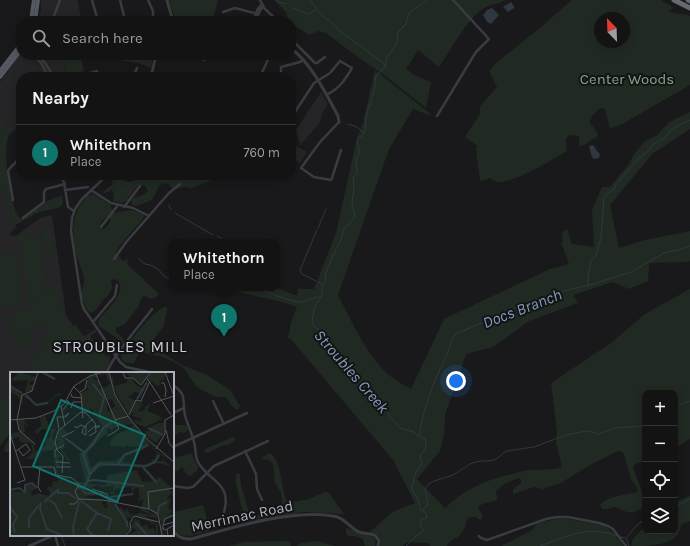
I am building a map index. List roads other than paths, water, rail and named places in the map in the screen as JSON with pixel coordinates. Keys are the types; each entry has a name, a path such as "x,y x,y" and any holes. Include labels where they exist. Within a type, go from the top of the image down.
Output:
{"highway":[{"path":"674,0 690,8"}],"main road":[{"path":"32,16 34,0"},
{"path":"36,16 38,0"},
{"path":"0,71 16,52"},
{"path":"0,77 16,53"}],"street":[{"path":"54,16 60,0"},
{"path":"92,0 97,16"},
{"path":"120,0 124,16"},
{"path":"148,0 153,16"},
{"path":"167,0 172,16"},
{"path":"260,0 271,16"},
{"path":"437,116 476,52 489,39 453,0"},
{"path":"223,12 235,8 257,14 263,6"},
{"path":"297,44 315,62 318,62 325,57"},
{"path":"296,53 318,80 339,117 339,122 320,142 300,168 314,177 331,180 341,150"},
{"path":"39,60 50,72"},
{"path":"152,72 155,60"},
{"path":"262,72 268,60"},
{"path":"281,72 281,67 303,60"},
{"path":"296,110 314,83 330,73 340,61 352,68 341,85 332,93 326,95"},
{"path":"42,62 47,72"},
{"path":"135,72 137,68"},
{"path":"13,200 8,170 16,162"},
{"path":"63,180 65,184 68,207 74,211"},
{"path":"102,180 82,199 74,211 71,222 81,302 84,309 120,362 126,366 150,372"},
{"path":"23,218 44,202 44,193 46,189 65,184"},
{"path":"114,259 126,241 169,193 180,184"},
{"path":"65,190 88,186"},
{"path":"124,206 140,186"},
{"path":"91,190 107,201 134,208 150,216"},
{"path":"101,228 118,205"},
{"path":"93,322 115,296 117,285"},
{"path":"108,372 110,365 116,356 152,309"},
{"path":"174,386 182,393 185,417 193,438 197,459 201,467 219,483 224,490 226,502 224,512"},
{"path":"213,401 224,424"},
{"path":"174,413 184,408"},
{"path":"174,447 247,413"},
{"path":"174,486 187,488 193,487 198,484 207,472 214,466 268,441"},
{"path":"245,451 256,474 257,489 262,500"},
{"name":"Merrimac Road","path":"174,530 176,535 180,538 191,539 281,518 305,515 333,516 343,520 357,531 376,536 379,541 378,546"},
{"path":"479,536 487,540 546,520 557,517 568,517 608,526 613,529 626,546"},
{"path":"29,546 53,536"},
{"path":"55,536 58,546"}],"waterway":[{"path":"276,0 286,4"},
{"path":"310,0 320,14 382,62 385,66"},
{"name":"Stroubles Creek","path":"406,546 417,535 422,533 423,529 420,525 421,520 427,517 425,512 420,509 419,501 411,488 414,481 414,476 422,463 421,456 426,447 425,439 414,432 400,428 389,416 387,411 377,404 372,395 365,391 361,381 348,370 346,364 340,356 333,353 312,323 314,308 322,296 322,287 326,282 325,275 340,242 344,229 355,217 352,204 354,188 353,178 357,173 356,159 359,154 357,142 358,138 362,136 366,129 366,117 374,90 375,77 385,67 387,57 397,43 398,32 406,24 409,13 427,0"},
{"path":"293,8 308,14 316,10"},
{"path":"588,285 591,260 596,256 601,238 604,197 615,188 615,186 639,158 655,143 665,138 672,129 690,120"},
{"path":"348,124 357,127 364,133"},
{"path":"169,205 171,210"},
{"path":"318,228 326,209"},
{"path":"175,213 213,235"},
{"path":"316,281 302,274 300,270 317,230"},
{"path":"217,236 222,239"},
{"name":"Docs Branch","path":"419,435 424,412 433,385 453,337 456,334 537,299 555,296 563,291 590,285 631,272 664,253 690,246"},
{"path":"139,259 145,264 158,269 165,277 169,278"},
{"name":"Stroubles Creek","path":"319,282 323,285"},
{"path":"265,291 299,302 305,302 321,297"},
{"path":"678,406 690,401"},
{"path":"422,511 428,504 425,489 430,483 451,476 478,461 494,460 507,451 534,447 566,435 587,431 599,434 616,428 642,426"},
{"path":"678,505 690,499"},
{"path":"627,537 642,521"},
{"path":"540,546 578,533 596,532 618,536"},
{"path":"61,536 65,546"},
{"path":"621,537 626,538"},
{"path":"626,538 629,546"}],"place":[{"name":"Whitethorn","path":"224,337"}],"district":[{"name":"STROUBLES MILL","path":"120,346"}],"park label":[{"name":"Center Woods","path":"627,79"}]}
